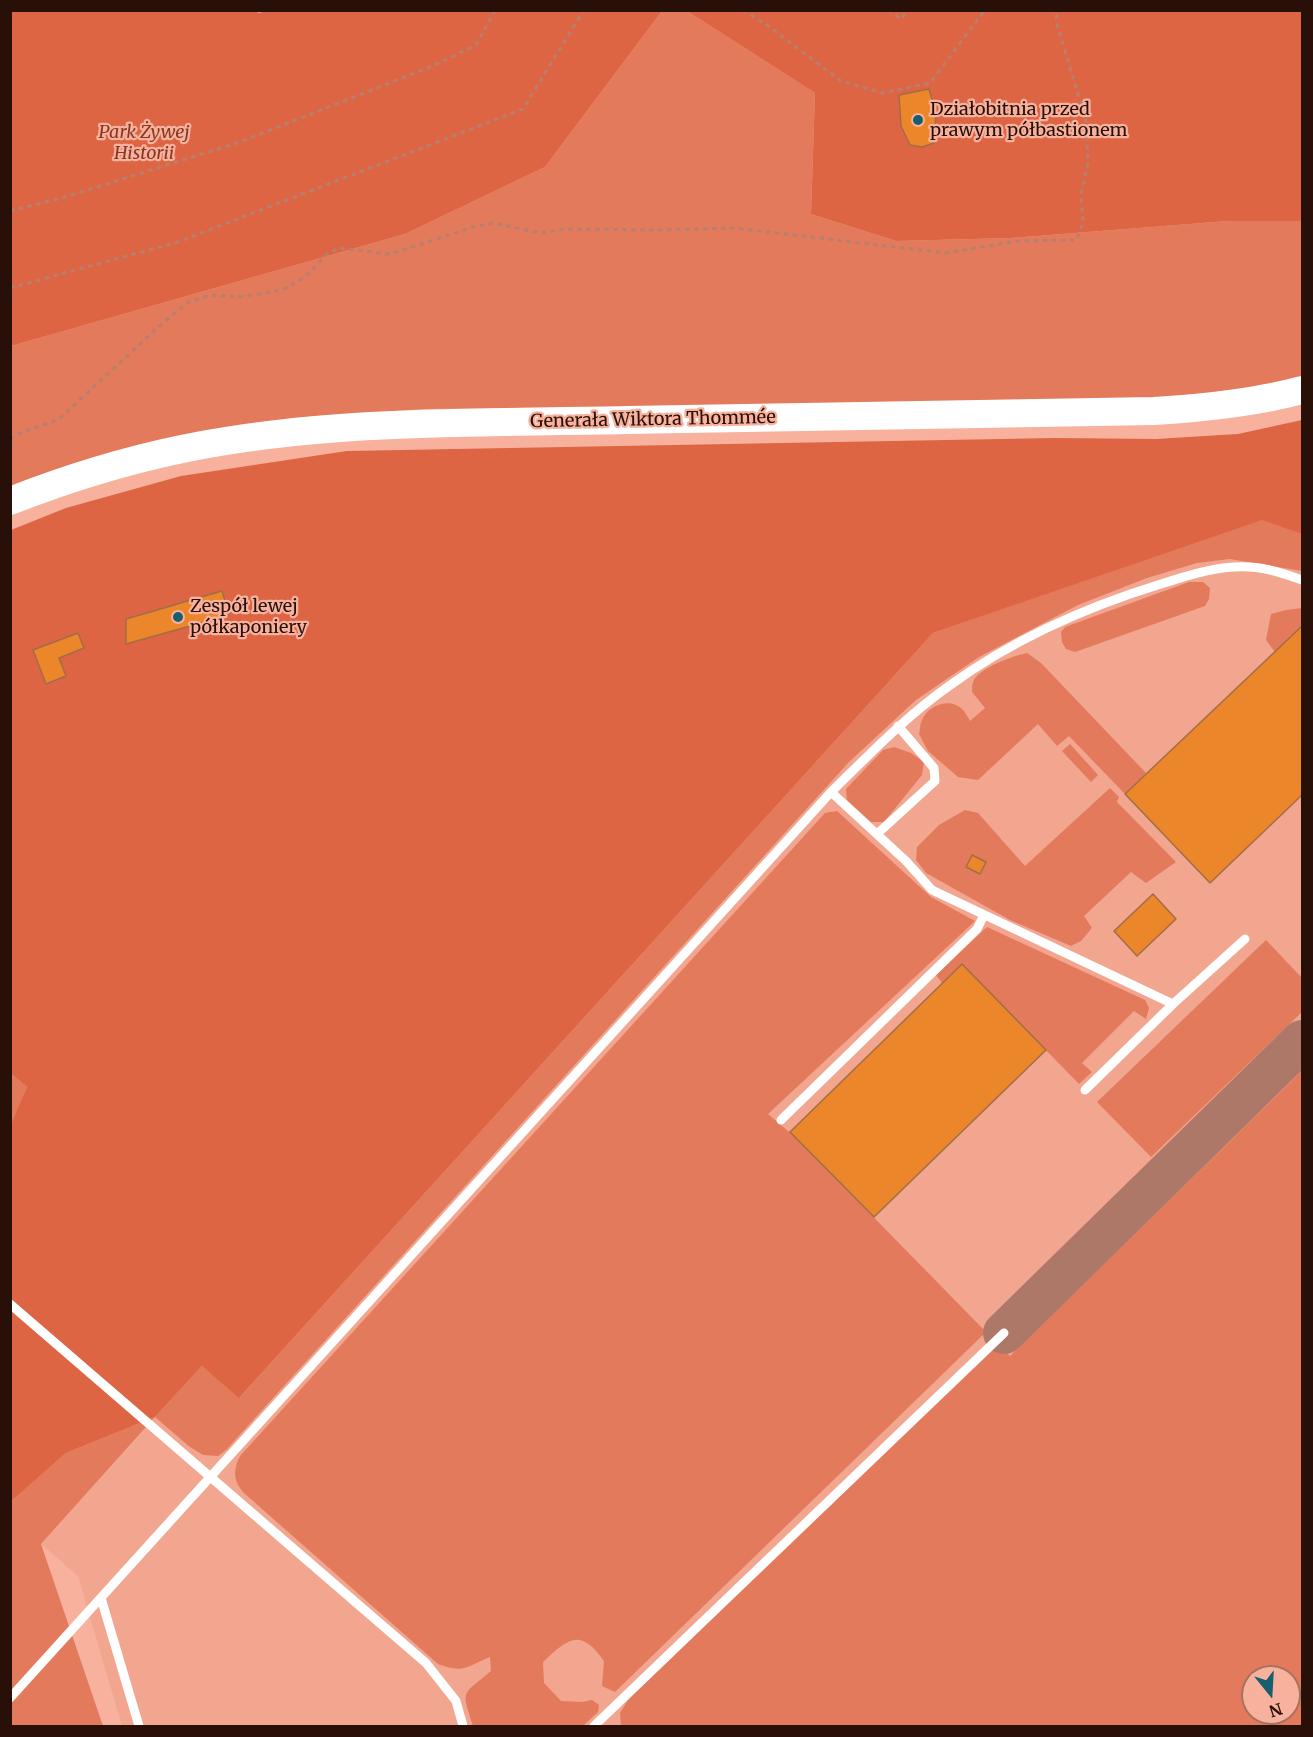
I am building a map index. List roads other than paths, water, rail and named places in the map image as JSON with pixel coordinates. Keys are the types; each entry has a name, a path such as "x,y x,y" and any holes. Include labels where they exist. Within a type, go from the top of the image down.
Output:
{"main road":[{"name":"Generała Wiktora Thommée","path":"10,501 85,474 182,449 261,436 318,430 486,423 1154,411 1202,408 1302,390"}],"lane":[{"path":"10,1698 831,792 898,726 949,686 990,659 1040,631 1133,592 1193,574 1220,569 1248,567 1273,570 1302,579"},
{"path":"877,834 935,781 934,768 898,726"},
{"path":"831,792 906,861 932,890 1173,1004"},
{"path":"781,1120 977,929 984,915"},
{"path":"1085,1090 1173,1004 1245,939"},
{"path":"10,1304 426,1662 456,1701 463,1726"},
{"path":"594,1726 1004,1333"},
{"path":"101,1598 139,1726"}],"place":[{"name":"Działobitnia przed prawym półbastionem","path":"918,120"},
{"name":"Zespół lewej półkaponiery","path":"178,617"}],"park label":[{"name":"Park Żywej Historii","path":"144,143"}]}
